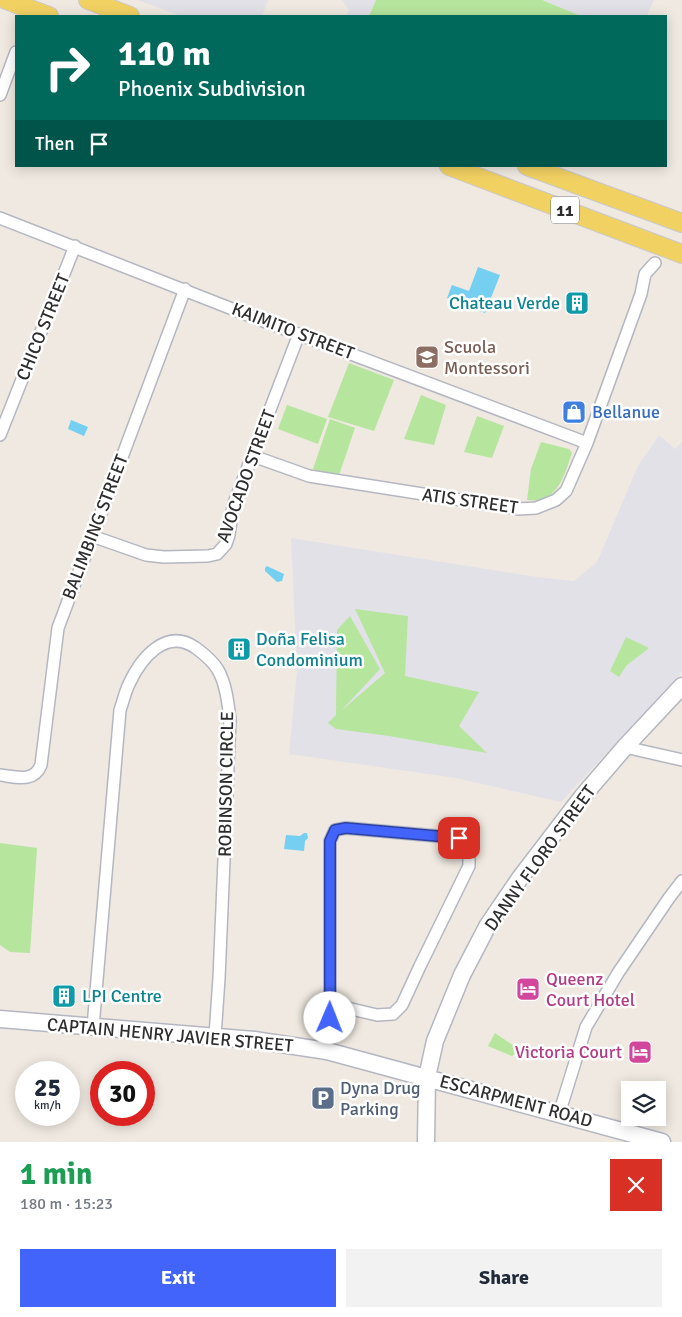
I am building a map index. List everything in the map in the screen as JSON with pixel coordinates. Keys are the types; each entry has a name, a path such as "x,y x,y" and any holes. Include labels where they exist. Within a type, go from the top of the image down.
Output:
{"main road":[{"path":"6,0 46,15"},
{"path":"88,0 127,15"},
{"name":"11","path":"451,167 658,255 682,254"},
{"name":"11","path":"530,167 682,223"}],"street":[{"path":"0,94 15,55"},
{"name":"KAIMITO STREET","path":"0,218 587,443"},
{"name":"CHICO STREET","path":"0,435 75,246"},
{"name":"ATIS STREET","path":"253,456 309,476 518,509 536,508 556,500 566,491 587,443 641,294 645,274 658,255"},
{"name":"BALIMBING STREET","path":"0,776 24,778 33,776 38,772 42,756 58,628 185,289"},
{"name":"AVOCADO STREET","path":"92,536 146,555 164,557 208,556 216,554 226,544 233,506 299,334"},
{"name":"ROBINSON CIRCLE","path":"93,1027 120,710 128,684 143,662 157,646 173,640 190,644 206,656 218,670 226,692 230,719 220,968 215,1036"},
{"name":"DANNY FLORO STREET","path":"426,1142 427,1077 436,1041 448,1006 488,925 520,878 578,803 625,747 682,686"},
{"path":"625,747 682,760"},
{"path":"330,1004 377,1015 393,1014 402,1005 469,866 469,849 459,838 346,828 335,830 330,841 330,1004 330,1018 327,1029 331,1052"},
{"path":"559,1114 586,1026 618,973 682,881"},
{"name":"CAPTAIN HENRY JAVIER STREET","path":"0,1019 254,1040 331,1052 427,1077"},
{"name":"ESCARPMENT ROAD","path":"427,1077 643,1139 662,1142"}],"shaded area":[{"path":"138,0 268,0 262,15 178,15"},
{"path":"342,0 376,0 369,15 346,15 349,10"},
{"path":"542,0 654,0 647,15 579,15"},
{"path":"659,435 675,449 682,442 682,672 561,802 456,778 289,754 297,670 291,538 537,577 574,581 597,562 638,466"}],"green space":[{"path":"376,0 542,0 579,15 369,15"},
{"path":"349,363 394,380 374,431 328,417"},
{"path":"421,395 446,405 434,445 404,439"},
{"path":"287,405 327,419 318,444 278,429"},
{"path":"477,416 504,426 492,458 464,452"},
{"path":"330,419 355,428 338,478 313,469"},
{"path":"541,442 569,449 572,453 557,488 546,498 527,500 531,469"},
{"path":"355,609 408,616 405,676 479,692 459,726 487,753 336,729 328,723 336,715 337,630 350,616 380,669 341,711 385,673"},
{"path":"626,637 649,648 627,665 619,677 610,671"},
{"path":"0,843 37,848 30,953 10,952 0,945"},
{"path":"495,1033 520,1050 512,1056 488,1046"}],"water":[{"path":"478,267 500,275 485,313 447,298 452,285 469,291"},
{"path":"71,420 88,427 84,436 68,429"},
{"path":"267,566 284,574 282,581 277,582 265,571"},
{"path":"307,833 308,838 305,841 304,851 284,849 286,835 300,836"}],"place":[{"name":"Chateau Verde","path":"577,303"},
{"name":"Scuola Montessori","path":"427,357"},
{"name":"Bellanue","path":"574,412"},
{"name":"Doña Felisa Condominium","path":"239,649"},
{"name":"Queenz Court Hotel","path":"528,989"},
{"name":"LPI Centre","path":"64,996"},
{"name":"Victoria Court","path":"640,1052"},
{"name":"Dyna Drug Parking","path":"323,1098"}],"route":[{"path":"330,1018 330,841 335,830 346,828 459,838"}]}
